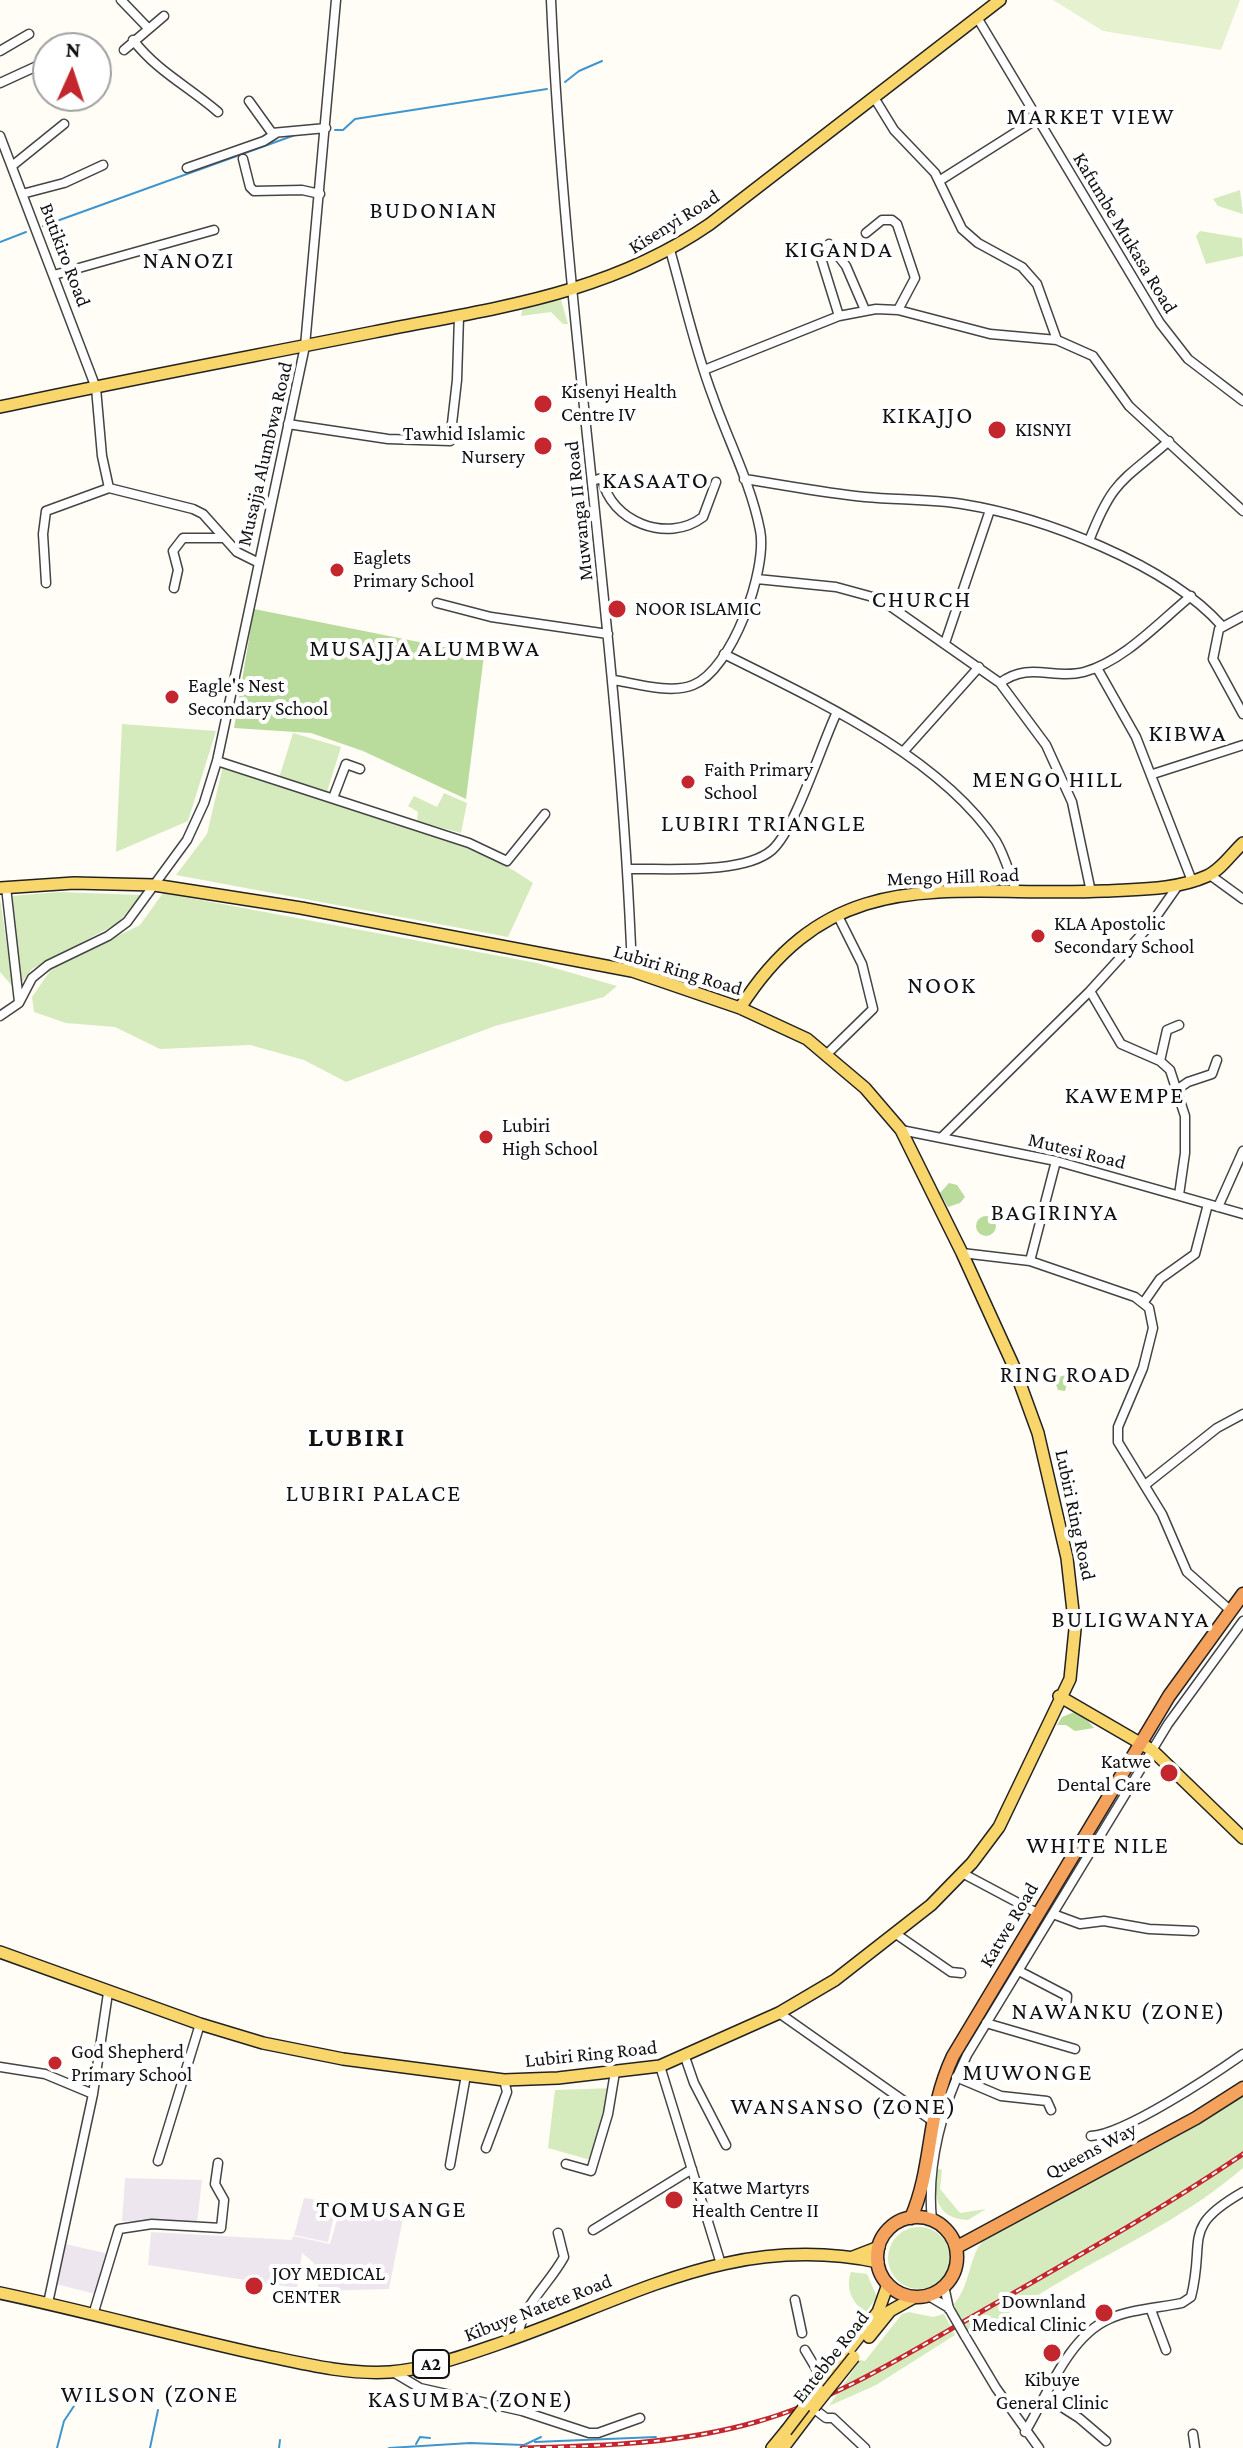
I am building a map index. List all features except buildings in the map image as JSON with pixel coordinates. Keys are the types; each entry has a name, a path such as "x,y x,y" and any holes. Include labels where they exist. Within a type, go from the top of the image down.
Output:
{"highway":[{"name":"Katwe Road","path":"911,2218 926,2194 931,2120 937,2092 953,2056 1039,1914 1129,1776 1140,1742 1169,1696 1243,1594"},
{"path":"1169,1696 1182,1702"},
{"name":"Queens Way","path":"957,2247 1196,2118 1243,2088"},
{"path":"911,2218 932,2220 950,2234 957,2247 956,2267 944,2286 921,2296 888,2284 878,2262 879,2247 890,2228 911,2218"}],"main road":[{"name":"Kisenyi Road","path":"305,346 459,321 572,292 632,270 710,224 1000,0"},
{"path":"0,407 305,346"},
{"name":"Mengo Hill Road","path":"740,1008 770,964 806,931 837,913 878,898 910,893 1091,892 1179,884 1210,875 1243,843"},
{"name":"Lubiri Ring Road","path":"0,1952 200,2024 263,2043 319,2055 504,2080 660,2066 779,2013 835,1980 896,1934 962,1873 999,1827 1059,1696 1070,1679 1075,1629 1072,1590 1058,1514 1027,1400 962,1253 901,1130 865,1088 807,1039 740,1008 632,971 301,908 74,883 3,888"},
{"path":"1059,1696 1152,1750 1243,1838"},
{"name":"A2","path":"853,2257 879,2247"},
{"name":"Kibuye Natete Road","path":"0,2293 299,2363 351,2371 392,2372 452,2359 518,2337 653,2283 721,2264 777,2253 853,2257"},
{"name":"A2","path":"853,2257 878,2262"},
{"name":"Entebbe Road","path":"783,2448 854,2357 886,2308 888,2284"},
{"name":"Entebbe Road","path":"772,2448 886,2308 921,2296"}],"street":[{"path":"121,0 147,27"},
{"name":"Musajja Alumbwa Road","path":"19,1003 32,978 48,965 108,936 127,922 187,840 204,803 217,761 305,346 336,0"},
{"name":"Muwanga II Road","path":"551,0 572,292 614,680 632,971"},
{"path":"124,50 147,27 164,16"},
{"name":"Kafumbe Mukasa Road","path":"978,19 1160,323 1188,359 1243,401"},
{"path":"0,51 29,34"},
{"path":"133,40 156,68 187,86 218,112"},
{"path":"0,83 32,68"},
{"path":"875,99 894,130 922,157 939,181 955,218 969,236 1022,267 1037,284 1057,340"},
{"path":"249,101 275,134"},
{"path":"939,181 1037,119"},
{"path":"12,166 64,124"},
{"path":"187,168 264,141 275,134 326,128"},
{"name":"Butikiro Road","path":"0,136 96,388 102,456 109,488"},
{"path":"243,159 250,187 254,191 320,194"},
{"path":"22,194 64,183 103,165"},
{"path":"866,233 882,220 892,220 897,224 915,278 898,310"},
{"path":"54,275 214,230"},
{"path":"829,244 853,278 865,310"},
{"path":"614,680 686,687 704,680 717,668 724,654 757,579 762,555 760,530 704,370 670,250"},
{"path":"820,255 839,316"},
{"path":"704,370 839,316 865,310 898,310 990,334 1057,340 1093,356 1129,406 1243,511"},
{"path":"288,424 388,439 450,441 459,321"},
{"path":"1089,541 1107,497 1119,481 1169,441"},
{"path":"592,481 602,478 611,504 631,520 680,529 702,519 716,482"},
{"path":"744,479 990,510 1089,541 1191,596 1222,626"},
{"path":"46,583 43,534 46,511 109,488 193,509 203,514 221,538 237,552 257,562"},
{"path":"945,643 990,510"},
{"path":"174,588 178,570 173,551 183,538 221,538"},
{"path":"757,579 863,593 897,608 1000,683 1046,745 1072,802 1091,892"},
{"path":"1000,683 1026,670 1069,674 1097,668 1191,596"},
{"path":"437,603 491,617 608,634"},
{"path":"1243,616 1222,626 1216,635 1214,665 1243,714"},
{"path":"724,654 837,712 903,752 985,826 999,847 1017,892"},
{"path":"903,752 979,667"},
{"path":"1097,668 1153,774 1192,881"},
{"path":"628,869 709,868 737,864 770,852 795,809 837,712"},
{"path":"1153,774 1243,745"},
{"path":"217,761 469,843 507,861 545,814"},
{"path":"333,798 346,764 360,769"},
{"path":"1210,875 1243,899"},
{"path":"943,1136 1090,991 1151,924 1179,884"},
{"path":"0,1016 19,1003 3,888"},
{"path":"827,1054 873,1009 862,964 837,913"},
{"path":"1090,991 1121,1044 1160,1061 1170,1070 1185,1116 1179,1195"},
{"path":"1160,1061 1167,1030 1179,1025"},
{"path":"1175,1091 1188,1082 1212,1074 1217,1060"},
{"name":"Mutesi Road","path":"901,1130 1056,1161 1243,1214"},
{"path":"1144,1302 1160,1279 1195,1254 1213,1205 1243,1151"},
{"path":"1030,1261 1056,1161"},
{"path":"962,1253 1030,1261 1144,1302 1153,1318 1151,1341 1117,1435 1187,1572 1230,1610"},
{"path":"1145,1485 1217,1428 1243,1414"},
{"name":"Katwe Road","path":"932,2220 926,2194 956,2077 1053,1914 1129,1776 1152,1750 1182,1702 1243,1621"},
{"path":"962,1873 1039,1914"},
{"path":"1053,1914 1080,1924 1104,1921 1149,1929 1194,1931"},
{"path":"896,1934 951,1972 961,1973"},
{"path":"1019,1971 1067,1996 1066,2009"},
{"path":"48,2303 93,2094 108,1993"},
{"path":"779,2013 931,2120"},
{"path":"986,2023 1075,2049"},
{"path":"158,2161 200,2024"},
{"path":"1091,2136 1113,2129 1203,2082 1243,2054"},
{"path":"685,2057 694,2083 726,2145"},
{"path":"660,2066 721,2264"},
{"path":"0,2067 45,2074 93,2094"},
{"path":"566,2164 591,2171 608,2114 615,2072"},
{"path":"450,2165 466,2075"},
{"path":"956,2077 1001,2096 1047,2101 1051,2110"},
{"path":"486,2148 507,2092 504,2080"},
{"path":"93,2315 119,2229 152,2224 221,2228 224,2200 215,2184 218,2163"},
{"path":"593,2230 692,2169"},
{"path":"1025,2432 1087,2335 1108,2319 1182,2303 1191,2297 1199,2229 1203,2220 1213,2209 1243,2192"},
{"path":"518,2337 523,2312 544,2289 564,2257 558,2233"},
{"path":"944,2286 949,2309 1025,2432 1039,2448"},
{"path":"921,2296 949,2309"},
{"path":"795,2300 802,2333"},
{"path":"1151,2310 1166,2350"},
{"path":"805,2350 821,2385"},
{"path":"392,2372 420,2388 522,2411 589,2433 598,2433 640,2418"},
{"path":"1046,2397 1079,2418 1106,2441"},
{"path":"814,2408 826,2418 833,2418 865,2448"},
{"path":"1193,2434 1195,2448"}],"shaded area":[{"path":"125,2178 202,2180 197,2223 122,2221"},
{"path":"304,2198 337,2203 328,2242 294,2235"},
{"path":"342,2203 406,2203 389,2289 319,2291 314,2263 302,2253 297,2288 148,2265 151,2232 292,2240 293,2236 330,2244"},
{"path":"66,2244 109,2254 99,2295 56,2284"}],"green space":[{"path":"1053,0 1240,0 1221,50 1103,31"},
{"path":"1240,190 1243,214 1218,206 1213,199"},
{"path":"1200,231 1242,238 1243,256 1206,264 1196,236"},
{"path":"561,300 568,324 563,324 551,312 521,316 523,306"},
{"path":"254,609 484,655 466,799 363,751 311,733 234,728"},
{"path":"122,724 216,731 188,821 116,852"},
{"path":"293,733 341,747 327,792 279,778"},
{"path":"223,766 383,813 462,843 498,861 533,883 508,937 176,875 207,834"},
{"path":"444,793 467,803 461,833 417,821 418,812 408,806 414,796 437,807"},
{"path":"60,892 141,895 118,923 32,969 22,982 11,896"},
{"path":"163,893 537,963 617,986 604,997 495,1026 346,1082 304,1060 250,1045 160,1049 115,1027 66,1023 34,1012 32,997 52,968 140,925"},
{"path":"0,898 13,987 0,972"},
{"path":"949,1183 957,1185 965,1197 960,1203 948,1207 940,1193"},
{"path":"986,1216 993,1219 996,1226 993,1233 986,1236 979,1233 976,1226 979,1219"},
{"path":"1047,1367 1058,1377 1070,1374 1065,1391 1058,1390 1055,1382 1038,1380 1036,1375 1045,1373"},
{"path":"1079,1710 1094,1728 1075,1731 1066,1725 1057,1725 1062,1717"},
{"path":"615,2088 594,2161 548,2148 555,2090"},
{"path":"1243,2097 1243,2168 1162,2225 973,2335 968,2334 952,2306 963,2289 976,2252 988,2235 1167,2142"},
{"path":"937,2168 942,2170 940,2189 960,2213 986,2209 968,2220 957,2219 943,2210 936,2196"},
{"path":"919,2227 931,2229 941,2236 948,2246 948,2270 941,2280 931,2287 919,2289 907,2287 897,2280 890,2270 888,2258 890,2246 897,2236 907,2229"},
{"path":"851,2272 867,2274 877,2297 866,2312 851,2295"},
{"path":"909,2312 933,2317 944,2314 955,2335 876,2385 829,2406 860,2360 865,2361 902,2314"}],"waterway":[{"path":"565,82 579,71 602,61"},
{"path":"335,130 343,130 355,119 547,89"},
{"path":"43,226 295,135"},
{"path":"0,242 26,232"},
{"path":"57,2448 64,2421 80,2397"},
{"path":"150,2448 158,2410"},
{"path":"416,2444 420,2437 430,2438"},
{"path":"389,2448 470,2443 524,2445 541,2437"},
{"path":"535,2442 656,2437"},
{"path":"279,2448 280,2440"}],"railway":[{"path":"522,2448 610,2445 698,2435 756,2422 816,2401 901,2358 1082,2254 1243,2154"}],"place":[{"name":"Kisenyi Health Centre IV","path":"543,404"},
{"name":"KISNYI","path":"997,430"},
{"name":"Tawhid Islamic Nursery","path":"543,446"},
{"name":"Eaglets Primary School","path":"337,570"},
{"name":"NOOR ISLAMIC","path":"617,609"},
{"name":"Eagle's Nest Secondary School","path":"172,697"},
{"name":"Faith Primary School","path":"688,782"},
{"name":"KLA Apostolic Secondary School","path":"1038,936"},
{"name":"Lubiri High School","path":"486,1137"},
{"name":"Katwe Dental Care","path":"1169,1773"},
{"name":"God Shepherd Primary School","path":"55,2063"},
{"name":"Katwe Martyrs Health Centre II","path":"674,2200"},
{"name":"JOY MEDICAL CENTER","path":"254,2286"},
{"name":"Downland Medical Clinic","path":"1104,2313"},
{"name":"Kibuye General Clinic","path":"1052,2353"}],"district":[{"name":"MARKET VIEW","path":"1091,117"},
{"name":"BUDONIAN","path":"434,211"},
{"name":"KIGANDA","path":"839,250"},
{"name":"NANOZI","path":"189,261"},
{"name":"KIKAJJO","path":"928,416"},
{"name":"KASAATO","path":"656,481"},
{"name":"CHURCH","path":"922,600"},
{"name":"MUSAJJA ALUMBWA","path":"425,649"},
{"name":"KIBWA","path":"1188,734"},
{"name":"MENGO HILL","path":"1048,780"},
{"name":"LUBIRI TRIANGLE","path":"764,824"},
{"name":"NOOK","path":"942,986"},
{"name":"KAWEMPE","path":"1125,1096"},
{"name":"BAGIRINYA","path":"1055,1213"},
{"name":"RING ROAD","path":"1066,1375"},
{"name":"LUBIRI","path":"357,1437"},
{"name":"LUBIRI PALACE","path":"374,1494"},
{"name":"BULIGWANYA","path":"1131,1620"},
{"name":"WHITE NILE","path":"1098,1846"},
{"name":"NAWANKU (ZONE)","path":"1119,2012"},
{"name":"MUWONGE","path":"1028,2073"},
{"name":"WANSANSO (ZONE)","path":"844,2107"},
{"name":"TOMUSANGE","path":"392,2210"},
{"name":"WILSON (ZONE","path":"150,2395"},
{"name":"KASUMBA (ZONE)","path":"471,2400"}]}
